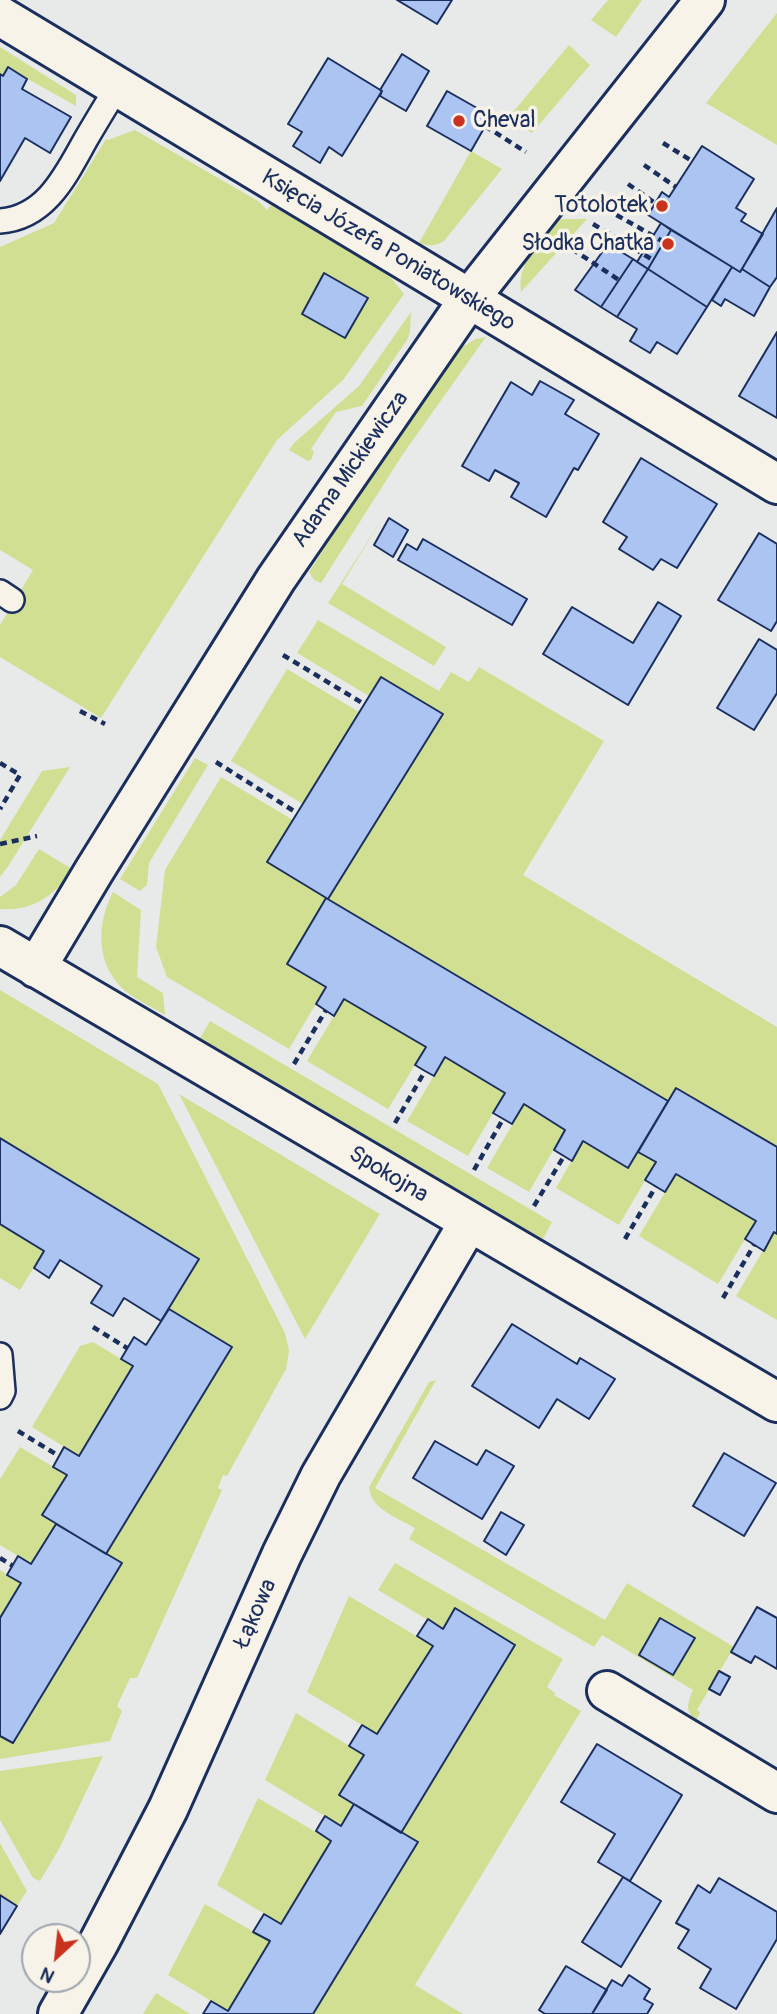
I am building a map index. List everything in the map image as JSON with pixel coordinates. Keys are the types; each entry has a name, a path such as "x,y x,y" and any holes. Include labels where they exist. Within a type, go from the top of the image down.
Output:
{"street":[{"name":"Adama Mickiewicza","path":"36,968 276,579 469,299 705,0"},
{"name":"Księcia Józefa Poniatowskiego","path":"0,16 777,484"},
{"name":"Spokojna","path":"0,946 777,1402"},
{"name":"Łąkowa","path":"58,2014 169,1809 277,1566 321,1475 469,1222"},
{"path":"607,1690 777,1793"}],"lane":[{"path":"0,221 29,213 43,204 60,185 117,88"},
{"path":"0,1355 3,1391 0,1397"}],"path":[{"path":"485,126 526,152"},
{"path":"663,143 692,161"},
{"path":"644,165 676,187"},
{"path":"628,184 655,202"},
{"path":"606,209 664,242"},
{"path":"593,225 653,260"},
{"path":"572,249 619,280"},
{"path":"243,631 364,704"},
{"path":"80,711 105,724"},
{"path":"177,736 297,813"},
{"path":"0,763 20,775 0,809"},
{"path":"0,844 37,836"},
{"path":"294,1064 326,1010"},
{"path":"394,1123 425,1071"},
{"path":"474,1170 503,1119"},
{"path":"534,1206 564,1156"},
{"path":"625,1239 656,1185"},
{"path":"723,1298 754,1245"},
{"path":"93,1327 127,1348"},
{"path":"17,1430 59,1456"},
{"path":"0,1558 13,1566"}],"green space":[{"path":"608,0 642,0 616,37 591,20"},
{"path":"777,13 777,145 706,103"},
{"path":"569,45 590,65 532,133 508,118"},
{"path":"0,47 76,95 76,106 8,68 3,76 0,74"},
{"path":"135,130 258,201 267,210 271,205 377,268 391,278 404,294 343,380 277,440 101,718 0,657 0,625 33,570 0,550 0,247 54,223 106,139"},
{"path":"471,151 502,169 444,241 432,245 419,243"},
{"path":"558,219 587,219 521,292 523,271 531,252"},
{"path":"411,312 407,340 362,406 336,412 311,449 314,451 311,460 308,461 289,450 359,386"},
{"path":"486,337 403,454 321,583 314,580 309,572 445,365 460,348"},
{"path":"384,516 342,584 446,647 434,666 328,603"},
{"path":"318,620 439,691 451,672 469,682 479,667 604,741 523,875 777,1027 777,1147 668,1101 328,899 442,714 381,677 369,696 297,653"},
{"path":"287,669 359,712 303,804 231,761"},
{"path":"195,758 208,765 149,863 147,885 140,891 120,879"},
{"path":"70,767 0,877 0,840 42,771"},
{"path":"221,777 293,820 267,862 326,898 288,964 326,987 289,1049 167,977 156,947 165,870"},
{"path":"39,849 72,869 59,887 42,900 22,908 0,909 0,897 16,885"},
{"path":"113,892 141,910 137,977 163,993 165,1015 124,990 106,963 101,939 102,927"},
{"path":"0,990 158,1084 285,1333 289,1351 286,1369 227,1476 223,1475 218,1488 222,1490 137,1678 130,1678 117,1706 122,1711 110,1741 0,1759 0,1736 14,1743 122,1564 106,1554 232,1347 169,1309 198,1259 0,1138"},
{"path":"344,999 426,1047 388,1109 307,1061"},
{"path":"210,1021 552,1222 543,1239 200,1038"},
{"path":"445,1057 505,1093 468,1156 407,1121"},
{"path":"179,1094 380,1214 305,1339"},
{"path":"524,1104 565,1130 529,1192 487,1168"},
{"path":"583,1141 628,1168 638,1152 656,1162 619,1225 556,1188"},
{"path":"676,1174 756,1221 718,1284 639,1236"},
{"path":"0,1224 44,1251 20,1290 0,1278"},
{"path":"774,1232 777,1234 777,1320 736,1296"},
{"path":"93,1342 133,1366 79,1456 32,1427 80,1346"},
{"path":"436,1380 375,1488 605,1620 627,1583 734,1647 697,1710 700,1712 696,1721 688,1710 693,1690 602,1635 594,1647 409,1539 415,1528 386,1512 374,1501 369,1487 429,1382"},
{"path":"20,1447 67,1475 43,1515 56,1524 31,1564 0,1545 0,1479"},
{"path":"395,1563 563,1659 547,1687 554,1695 581,1711 415,1985 463,2014 313,2014 418,1843 401,1833 515,1645 456,1609 443,1629 378,1590"},
{"path":"0,1570 21,1583 0,1618"},
{"path":"349,1596 433,1646 377,1734 307,1692"},
{"path":"296,1713 364,1755 354,1804 341,1826 265,1780"},
{"path":"103,1756 60,1847 40,1881 33,1878 0,1820 0,1771"},
{"path":"258,1798 331,1841 281,1924 217,1885"},
{"path":"0,1843 27,1891 17,1906 0,1895"},
{"path":"205,1904 270,1941 228,2011 168,1975"},
{"path":"156,1993 190,2014 143,2014"}],"building":[{"path":"397,0 452,0 437,24"},
{"path":"402,54 429,71 406,111 380,96 380,90"},
{"path":"328,58 382,91 342,156 329,147 320,163 293,146 302,132 288,124"},
{"path":"8,67 27,79 22,89 71,117 50,153 25,138 0,181 0,74 3,76"},
{"name":"Cheval","path":"447,91 491,116 471,151 427,126"},
{"path":"702,146 754,179 736,208 746,214 741,221 763,234 740,272 648,215 662,192 669,197"},
{"path":"777,208 777,277 770,287 742,269"},
{"path":"661,223 671,230 648,269 637,262"},
{"path":"671,230 732,267 707,307 648,269"},
{"path":"608,244 633,259 601,307 575,290"},
{"path":"633,259 648,269 617,317 601,307"},
{"path":"732,267 740,272 742,269 770,287 754,316 725,299 721,306 712,300"},
{"path":"648,269 707,307 677,354 657,342 650,353 630,341 637,329 617,317"},
{"path":"324,273 368,298 345,338 302,314"},
{"path":"777,332 777,418 739,396"},
{"path":"540,381 574,400 565,414 599,434 578,470 574,468 546,517 511,497 519,483 495,470 489,481 462,466 511,382 532,395"},
{"path":"641,458 717,504 677,568 661,559 653,570 619,549 627,537 603,522"},
{"path":"389,518 408,530 393,557 374,545"},
{"path":"759,533 777,544 777,621 771,631 718,600"},
{"path":"423,539 527,599 512,625 398,560 407,544 417,550"},
{"path":"658,602 681,616 628,705 543,654 572,607 633,643"},
{"path":"759,639 777,650 777,693 754,730 717,708"},
{"path":"381,677 443,714 328,899 267,862"},
{"path":"326,898 668,1101 628,1168 583,1141 572,1161 554,1150 565,1130 524,1104 512,1124 493,1113 505,1093 445,1057 434,1076 425,1071 415,1065 426,1047 344,999 334,1016 316,1004 326,987 287,964"},
{"path":"676,1088 777,1147 777,1234 774,1232 764,1251 745,1239 756,1221 676,1174 665,1192 645,1180 656,1162 638,1152"},
{"path":"0,1138 199,1259 161,1321 124,1298 113,1316 91,1303 102,1286 60,1260 49,1278 34,1268 44,1251 0,1224"},
{"path":"169,1309 232,1347 106,1554 42,1515 67,1475 53,1467 64,1447 79,1456 133,1366 121,1359 134,1337 146,1345"},
{"path":"512,1324 577,1364 580,1358 615,1379 589,1419 557,1399 539,1428 472,1386"},
{"path":"435,1441 477,1465 486,1450 514,1466 482,1519 413,1478"},
{"path":"724,1453 776,1483 744,1536 693,1506"},
{"path":"501,1512 524,1525 506,1555 484,1541"},
{"path":"56,1524 122,1563 13,1743 0,1736 0,1618 21,1583 7,1575 18,1556 31,1564"},
{"path":"757,1607 777,1618 777,1669 755,1656 751,1663 731,1652"},
{"path":"455,1608 515,1645 401,1833 339,1795 364,1755 349,1746 362,1725 377,1734 433,1646 417,1636 428,1619 443,1629"},
{"path":"660,1618 695,1638 673,1675 639,1655"},
{"path":"719,1671 730,1677 720,1695 709,1689"},
{"path":"597,1744 682,1795 630,1881 598,1862 615,1834 561,1802"},
{"path":"354,1804 418,1842 313,2014 203,2014 211,2001 228,2011 270,1941 253,1932 264,1914 281,1924 331,1841 316,1831 320,1824 325,1816 341,1826"},
{"path":"623,1877 661,1901 621,1967 582,1942"},
{"path":"719,1878 777,1912 777,1939 736,2009 700,1988 711,1969 678,1948 689,1930 676,1923 698,1885 710,1893"},
{"path":"0,1895 17,1906 0,1934"},
{"path":"566,1966 607,1990 592,2014 545,2014 539,2010"},
{"path":"629,1975 650,1989 644,1999 653,2004 647,2014 592,2014 612,1980 622,1986"}],"place":[{"name":"Cheval","path":"459,121"},
{"name":"Totolotek","path":"662,206"},
{"name":"Słodka Chatka","path":"668,244"}]}
